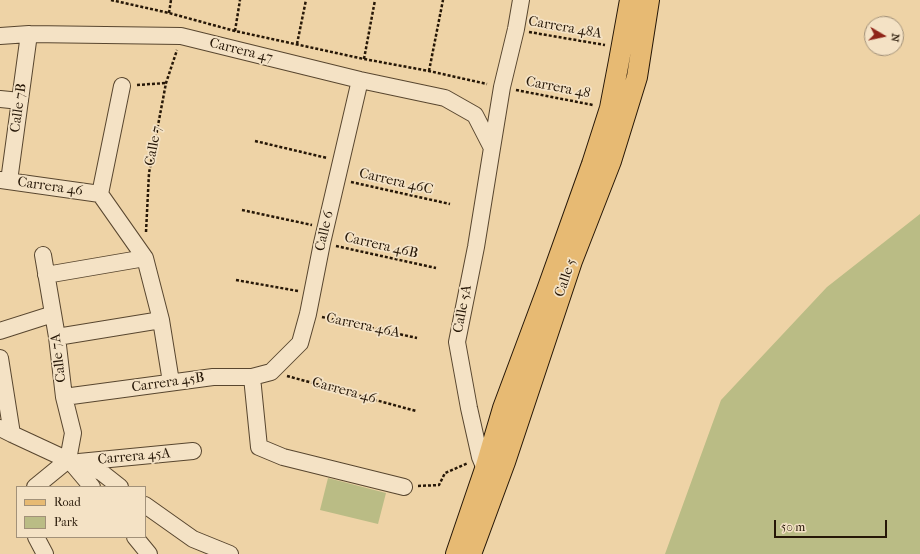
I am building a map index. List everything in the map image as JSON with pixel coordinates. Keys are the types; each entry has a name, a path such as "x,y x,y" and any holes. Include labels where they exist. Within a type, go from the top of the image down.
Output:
{"main road":[{"name":"Calle 5","path":"456,554 482,463 579,202 610,108 630,0"},
{"name":"Calle 5","path":"472,554 505,462 572,261 611,161 637,77 648,0"}],"street":[{"name":"Calle 5A","path":"482,463 469,408 457,342 476,247 502,87 516,29 521,0"},
{"name":"Carrera 47","path":"0,36 29,34 181,36 360,80 445,98 475,114 492,148"},
{"name":"Calle 7B","path":"4,181 20,101 29,34"},
{"name":"Calle 6","path":"272,372 300,343 308,314 324,236 360,80"},
{"path":"122,86 100,194 144,258 161,320 171,382"},
{"path":"0,99 20,101"},
{"name":"Carrera 46","path":"4,181 100,194"},
{"name":"Calle 7A","path":"43,255 54,314 64,397 73,433 72,461"},
{"path":"46,274 144,258"},
{"path":"0,331 54,314"},
{"path":"57,336 161,320"},
{"path":"0,358 6,431"},
{"name":"Carrera 45B","path":"64,397 213,377 252,377 272,372"},
{"path":"252,377 259,447 283,457 404,487"},
{"name":"Carrera 45A","path":"6,431 72,461 101,472 119,486"},
{"name":"Carrera 45A","path":"72,461 193,451"},
{"path":"36,486 72,461 91,486"},
{"path":"146,506 192,539 230,554"},
{"path":"37,538 45,554"},
{"path":"136,538 149,554"}],"path":[{"name":"Carrera 48","path":"111,0 169,13 235,31 364,59 610,108"},
{"path":"169,13 171,0"},
{"path":"235,31 240,0"},
{"path":"297,44 306,0"},
{"path":"364,59 375,0"},
{"path":"429,71 443,0"},
{"name":"Carrera 48A","path":"516,29 610,46"},
{"name":"Calle 7","path":"144,258 149,173 166,83 181,36"},
{"path":"122,86 166,83"},
{"path":"255,141 341,161"},
{"name":"Carrera 46C","path":"337,179 450,204"},
{"name":"Carrera 46B","path":"242,210 324,236 436,268"},
{"path":"236,280 312,293"},
{"name":"Carrera 46A","path":"308,314 417,338"},
{"name":"Carrera 46","path":"272,372 416,410"},
{"path":"404,487 439,485 445,473 482,463"}],"green space":[{"path":"920,214 920,554 665,554 721,400 827,287"},
{"path":"328,478 386,493 378,524 320,510"}]}
